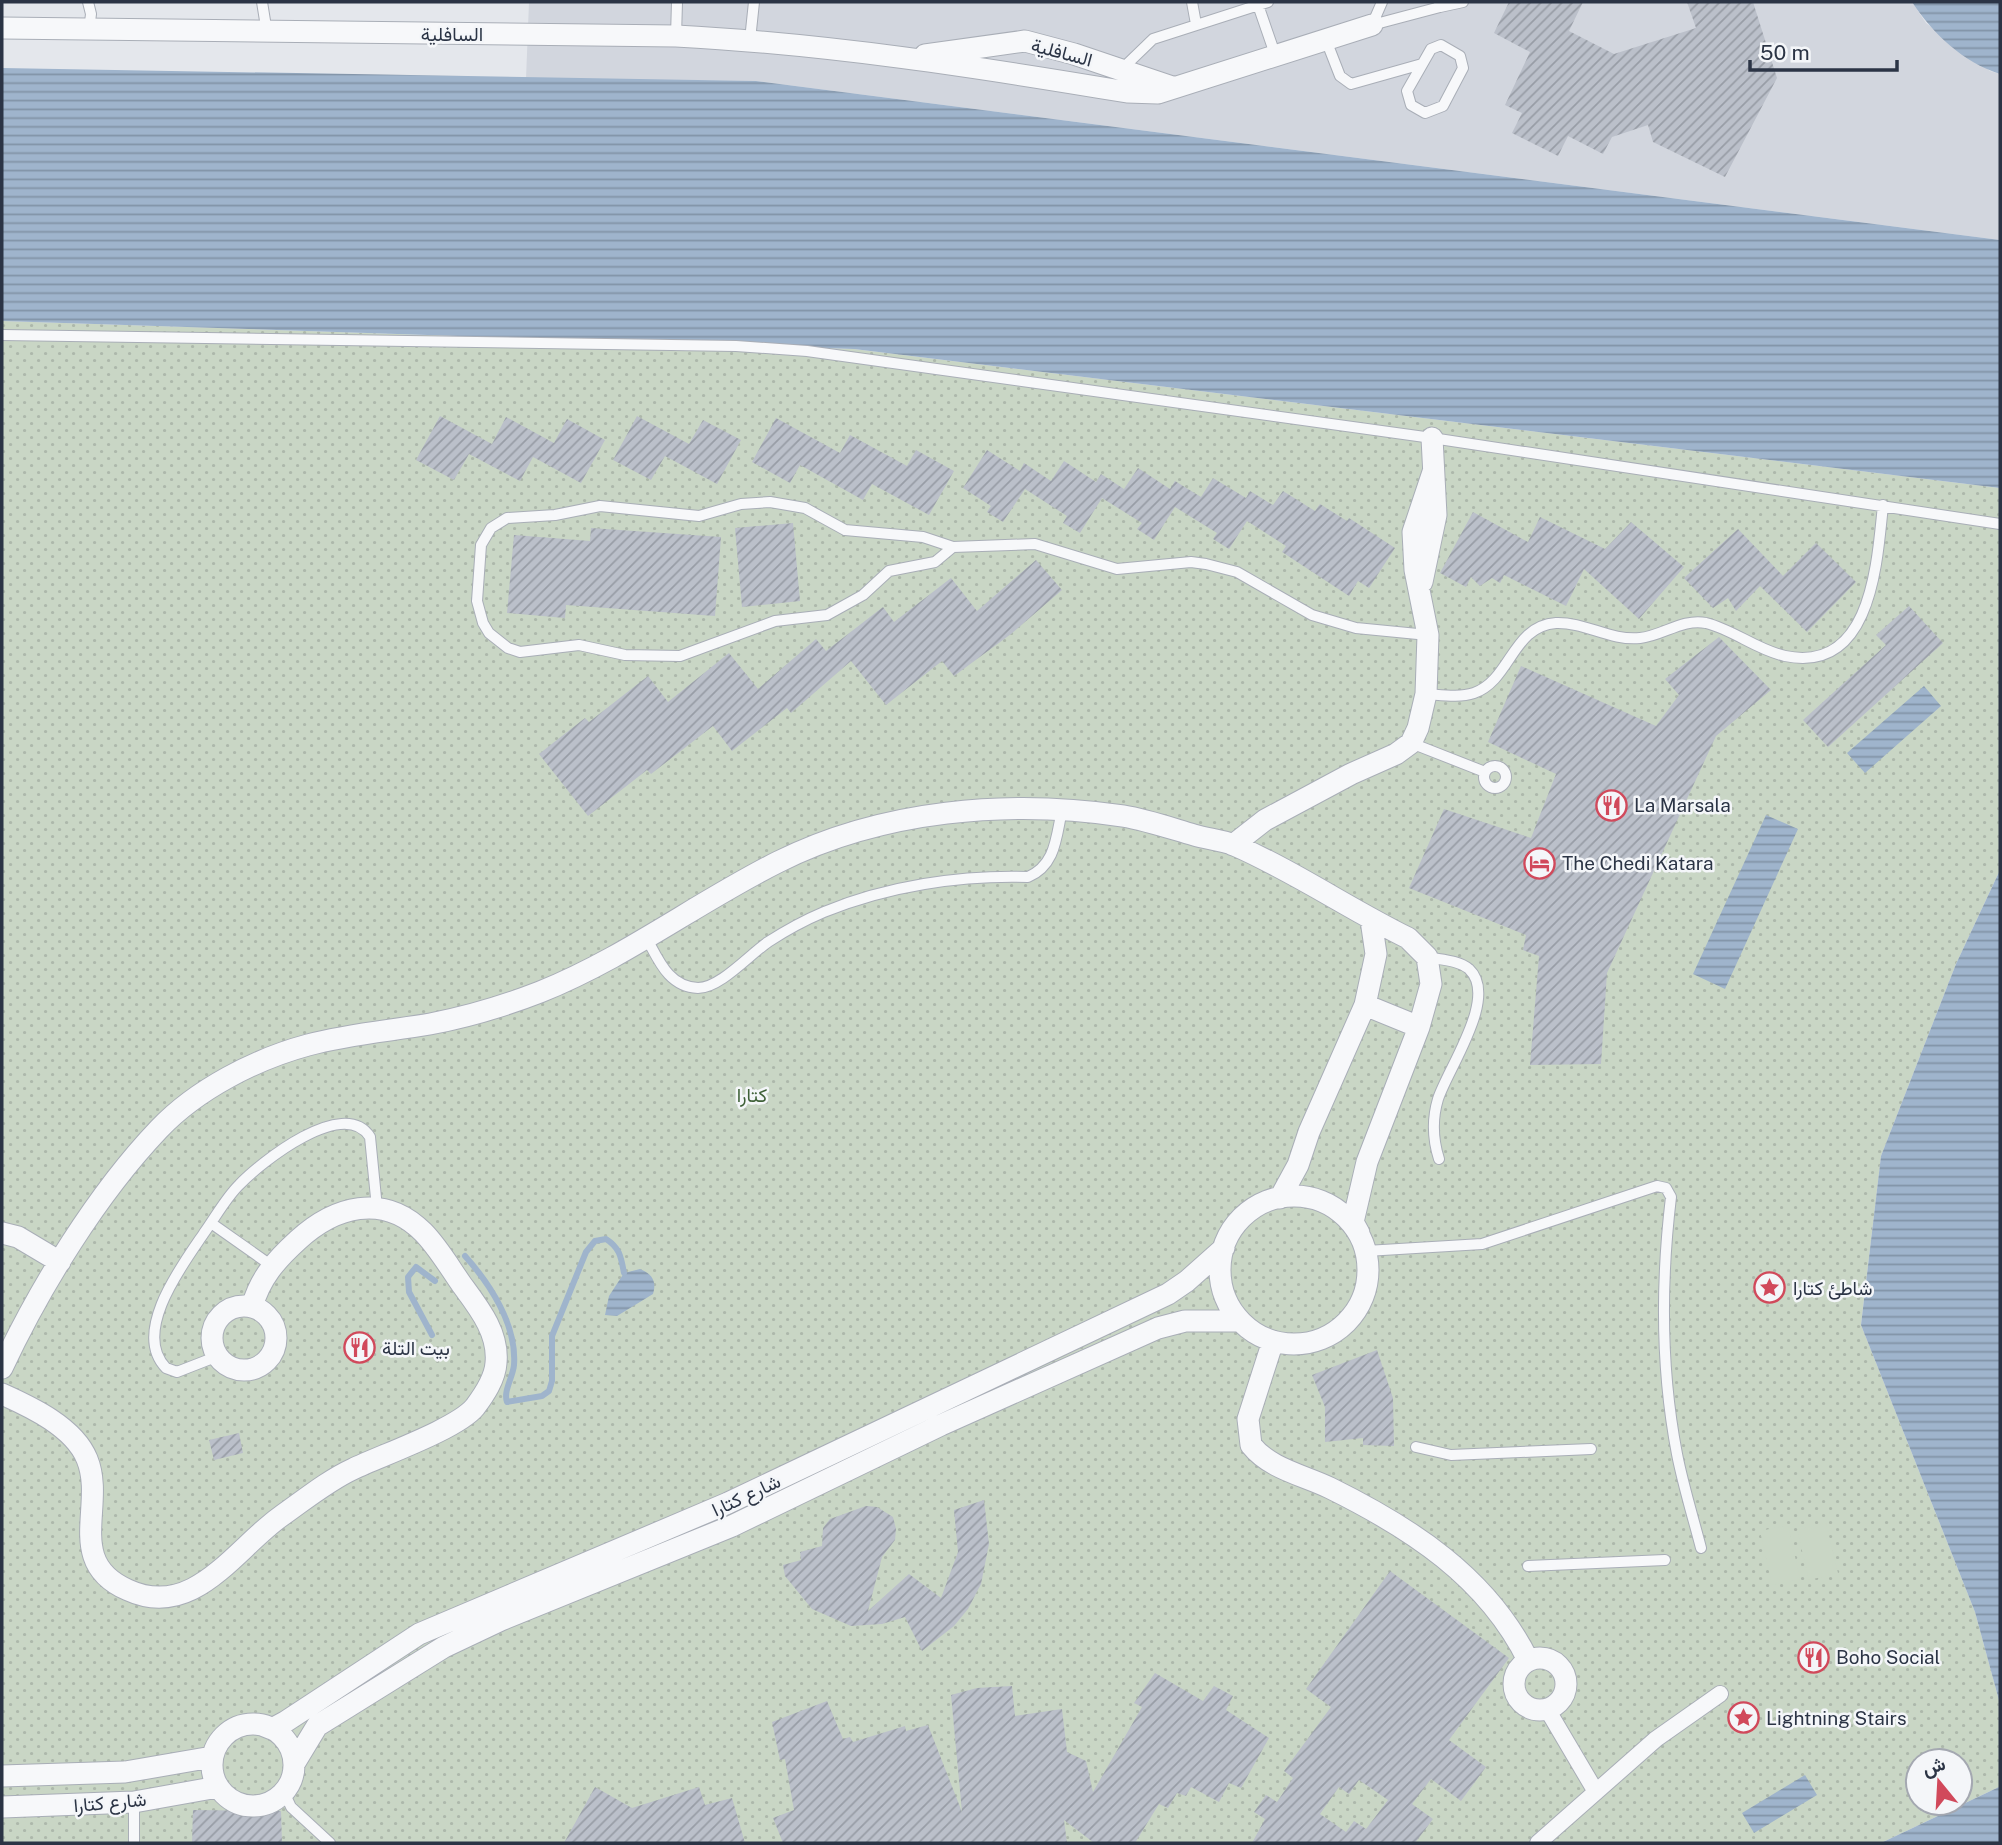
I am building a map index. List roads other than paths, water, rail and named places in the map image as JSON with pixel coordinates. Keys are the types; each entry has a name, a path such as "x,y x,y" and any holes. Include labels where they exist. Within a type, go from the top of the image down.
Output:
{"street":[{"name":"السافلية","path":"2,29 676,36 750,40 902,57 1127,92 1158,93 1372,25"},
{"name":"السافلية","path":"902,57 1025,41 1122,69 1176,89"},
{"path":"1042,78 1052,64 1051,47"},
{"path":"1233,845 1265,820 1351,774 1396,754 1411,743 1418,728 1426,694 1428,635 1415,570 1413,532 1433,472 1432,438"},
{"path":"2,1368 60,1262 160,1127 185,1106 241,1072 302,1046 334,1038 434,1023 502,1005 578,976 647,939 688,912 781,860 866,829 957,812 1062,810 1126,817 1233,845 1416,943 1427,957 1431,984 1419,1027 1367,1162 1353,1222 1363,1242 1369,1270 1365,1293 1350,1320 1333,1333 1314,1342 1293,1344 1273,1341 1240,1321 1228,1305 1220,1267 1224,1248 1232,1230 1245,1215 1261,1204 1280,1198 1305,1197 1329,1205 1349,1220 1363,1242"},
{"path":"1280,1198 1298,1165 1309,1132 1365,1005 1376,954 1371,920"},
{"path":"1365,1005 1419,1027"},
{"path":"2,1394 27,1406 66,1432 87,1458 93,1478 89,1541 102,1571 128,1591 152,1596 178,1597 202,1585 259,1532 349,1471 452,1424 472,1410 489,1386 496,1364 494,1337 486,1319 423,1231 397,1214 377,1208 356,1206 316,1223 272,1266 259,1283 252,1307"},
{"path":"2,1233 18,1237 60,1262"},
{"name":"شارع كتارا","path":"262,1725 272,1729 285,1722 419,1634 699,1516 1167,1294 1187,1281 1224,1248"},
{"path":"252,1307 270,1319 276,1340 268,1359 252,1369 242,1369 224,1363 218,1356 212,1338 218,1320 233,1308 252,1307"},
{"name":"شارع كتارا","path":"294,1764 317,1726 336,1712 412,1665 501,1620 732,1526 941,1425 1158,1328 1185,1321 1240,1321"},
{"path":"1273,1341 1248,1419 1251,1446 1270,1463 1324,1485 1399,1525 1468,1578 1512,1629 1528,1660"},
{"path":"1550,1659 1565,1674 1564,1695 1557,1704 1547,1709 1526,1706 1514,1688 1515,1677 1528,1660 1550,1659"},
{"path":"1538,1843 1656,1739 1720,1694"},
{"path":"1547,1709 1596,1792"},
{"path":"262,1725 284,1740 294,1764 291,1779 284,1792 268,1803 250,1806 231,1800 218,1787 212,1773 212,1757 222,1738 234,1729 262,1725"},
{"name":"شارع كتارا","path":"2,1776 125,1772 212,1757"},
{"name":"شارع كتارا","path":"2,1807 134,1802 218,1787"}],"lane":[{"path":"88,2 91,14 89,32"},
{"path":"262,2 267,33"},
{"path":"676,36 677,2"},
{"path":"750,40 754,2"},
{"path":"1192,2 1196,24"},
{"path":"1372,25 1382,2"},
{"path":"1372,25 1440,4 1463,2"},
{"path":"1122,69 1153,38 1261,3 1276,57"},
{"path":"1326,40 1340,76 1351,84 1422,64 1435,46 1456,52 1463,68 1450,98 1437,111 1425,113 1415,109 1408,98 1407,91 1422,64"},
{"path":"2,335 772,348 1432,438 2000,524"},
{"path":"953,547 935,562 889,571 863,595 827,615 775,621 680,656 625,655 579,645 520,652 508,648 489,633 477,601 481,545 499,522 516,516 555,515 600,506 699,516 755,502 789,504 823,516 845,530 923,537 953,547 1035,544 1117,569 1191,562 1206,564 1237,572 1311,615 1356,628 1428,635"},
{"path":"1426,694 1455,696 1483,689 1497,676 1522,639 1557,623 1608,636 1639,638 1703,622 1724,628 1784,656 1808,657 1822,654 1844,639 1866,608 1875,577 1883,505"},
{"path":"1411,743 1485,772"},
{"path":"647,939 671,977 688,986 707,987 720,982 768,942 794,927 856,901 922,885 967,879 1028,877 1036,873 1052,855 1062,810"},
{"path":"1427,957 1459,963 1476,978 1480,988 1477,1011 1435,1111 1434,1139 1439,1158"},
{"path":"218,1356 177,1372 161,1363 155,1346 160,1306 170,1282 236,1187 275,1154 341,1122 360,1126 369,1137 377,1208"},
{"path":"1363,1242 1482,1244 1652,1187 1666,1188 1671,1197 1665,1254 1667,1364 1677,1454 1701,1548"},
{"path":"211,1223 272,1266"},
{"path":"1416,1447 1451,1455 1591,1450"},
{"path":"1528,1566 1665,1560"},
{"path":"284,1792 291,1807 330,1843"},
{"path":"134,1802 134,1843"}],"water":[{"path":"1912,2 2000,2 2000,74 1986,69 1950,46 1929,25"},
{"path":"2,68 756,81 2000,240 2000,488 854,349 2,321"},
{"path":"1924,686 1941,706 1865,773 1847,753"},
{"path":"1766,815 1798,829 1725,989 1693,974"},
{"path":"2000,870 2000,1704 1975,1612 1861,1325 1881,1156 1956,964"},
{"path":"640,1269 652,1278 653,1294 617,1316 605,1315 609,1296 624,1273"},
{"path":"1805,1775 1817,1795 1754,1833 1742,1813"},
{"path":"2000,1783 2000,1843 1881,1843 1936,1817 1974,1817 1974,1799 1999,1787"}],"waterway":[{"path":"465,1256 492,1292 511,1335 514,1365 506,1393 507,1402 542,1396 549,1391 552,1381 552,1336 586,1252 595,1241 606,1239 617,1249 624,1273"},
{"path":"432,1335 409,1292 408,1277 416,1267 435,1281"}],"place":[{"name":"La Marsala","path":"1611,805"},
{"name":"The Chedi Katara","path":"1539,863"},
{"name":"شاطئ كتارا","path":"1770,1288"},
{"name":"بيت التلة","path":"359,1348"},
{"name":"Boho Social","path":"1813,1657"},
{"name":"Lightning Stairs","path":"1743,1718"}],"park label":[{"name":"كتارا","path":"752,1095"}]}
